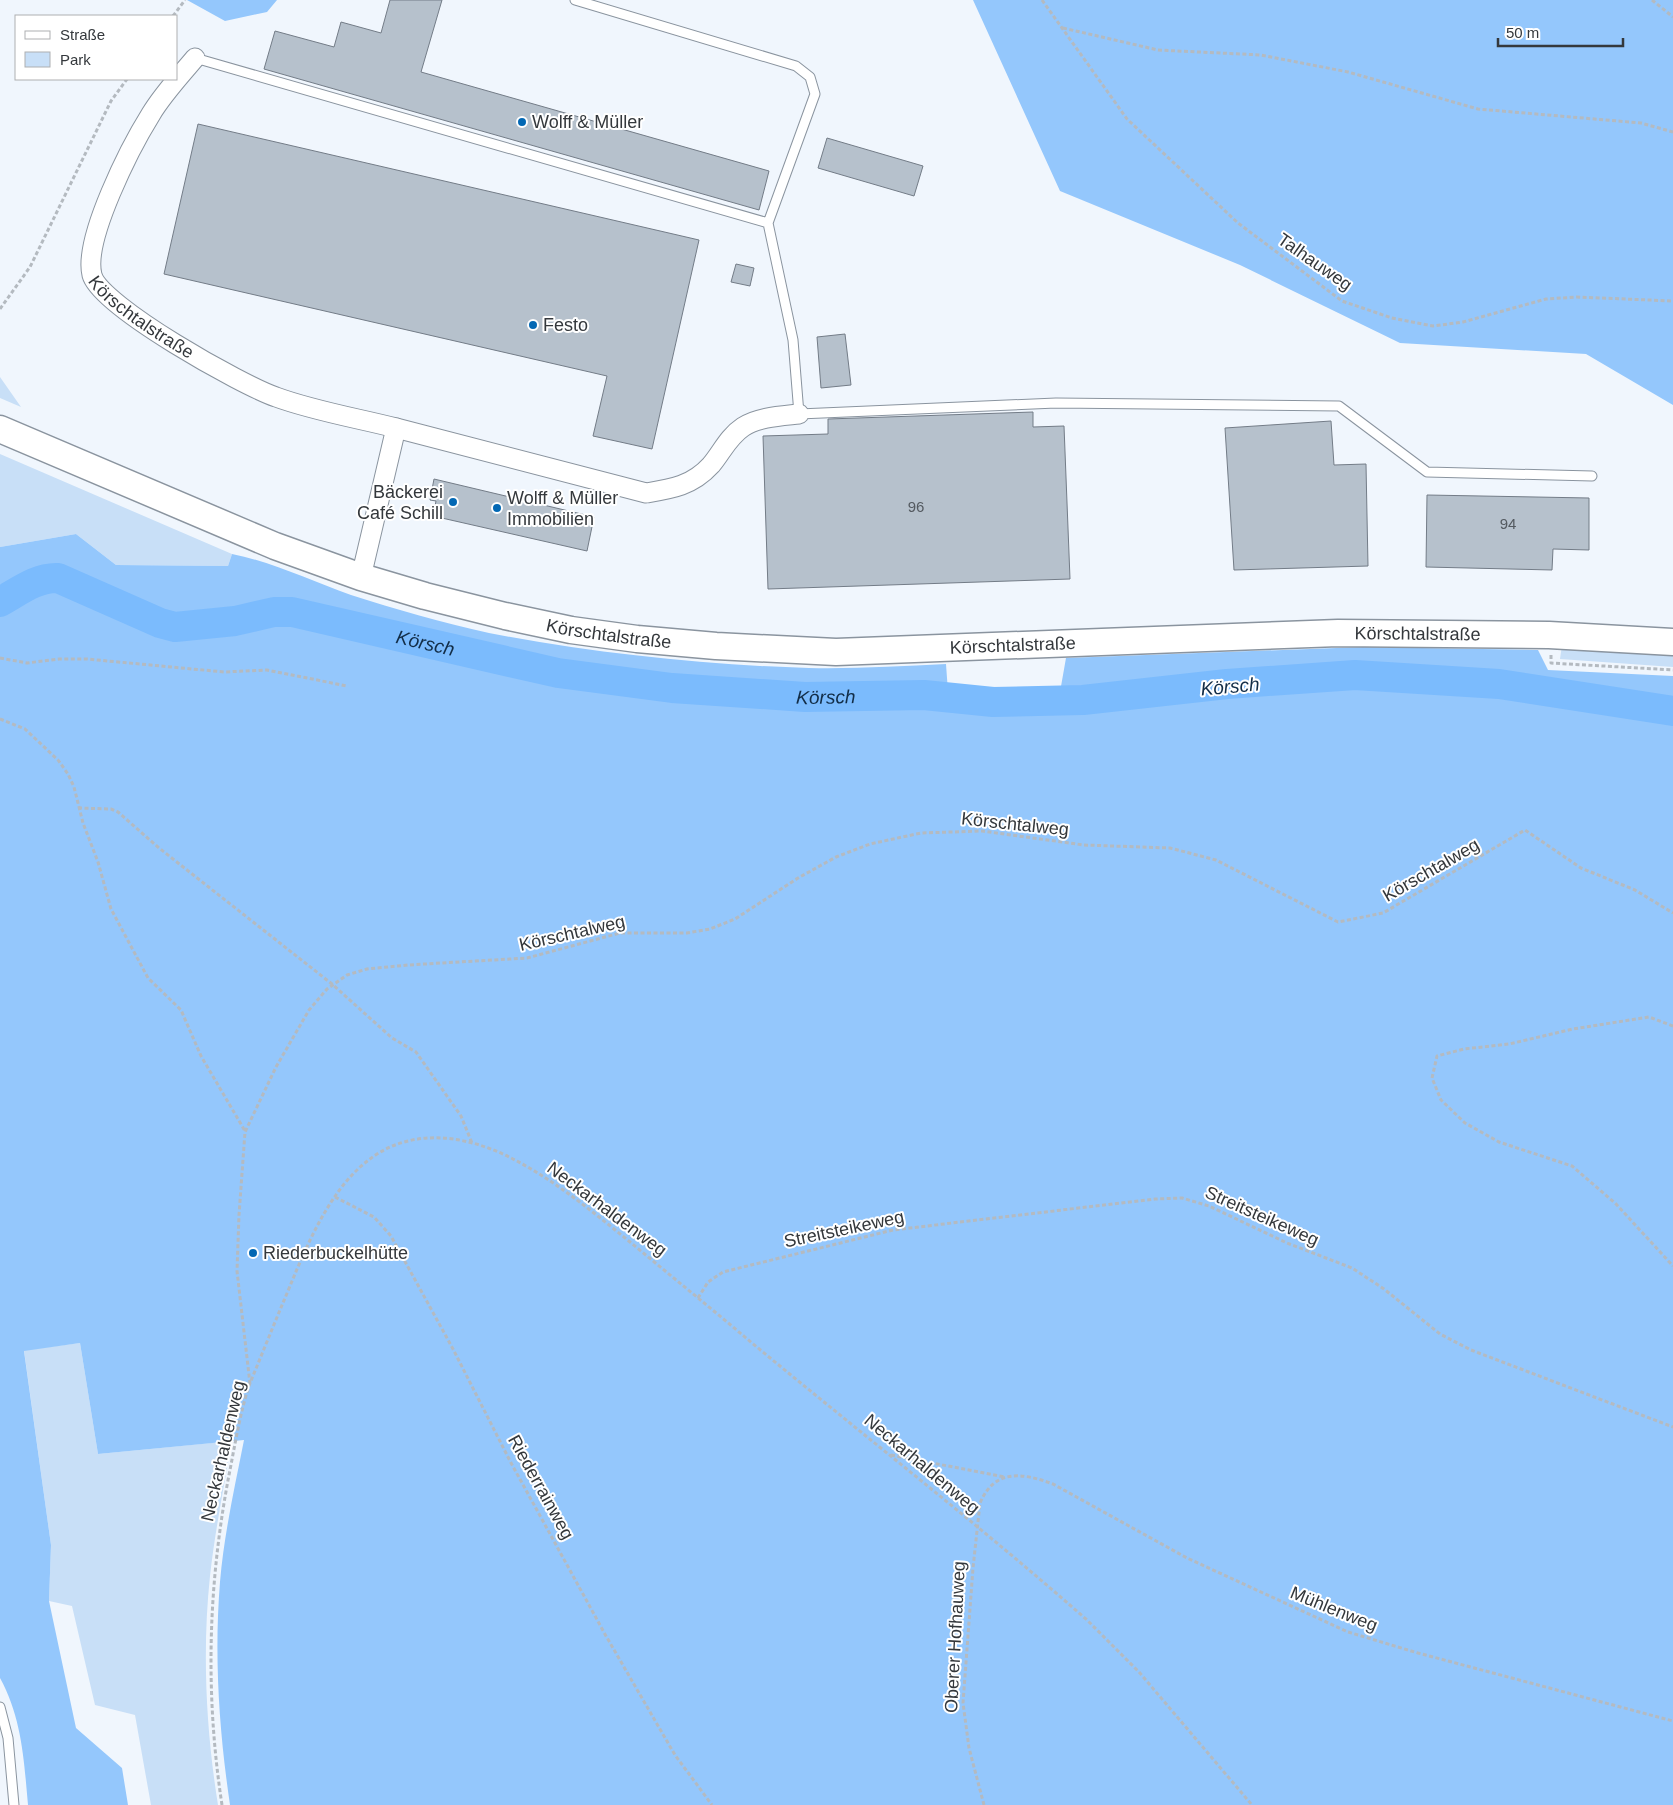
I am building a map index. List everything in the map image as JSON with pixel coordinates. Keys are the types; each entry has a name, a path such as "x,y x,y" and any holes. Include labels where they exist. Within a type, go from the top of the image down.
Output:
{"main road":[{"name":"Körschtalstraße","path":"0,429 275,546 361,577 443,601 572,630 637,639 793,651 876,651 1338,633 1446,632 1549,635 1673,642"}],"street":[{"name":"Körschtalstraße","path":"178,79 195,58"},
{"name":"Körschtalstraße","path":"177,80 151,113 119,172 92,249 92,276 112,300 190,354 275,397 646,493 682,487 711,466 725,443 743,426 775,416 798,414"},
{"path":"361,577 396,428"}],"lane":[{"path":"575,0 796,66 810,77 815,94 768,222 793,340 798,414 1056,403 1339,406 1427,472 1592,476"},
{"path":"195,58 768,222"},
{"path":"0,1707 8,1738 14,1805"}],"path":[{"path":"174,15 185,0"},
{"name":"Talhauweg","path":"1042,0 1133,125 1238,223 1342,301 1392,318 1433,326 1463,322 1546,299 1577,297 1673,300"},
{"path":"1652,0 1673,17"},
{"path":"1063,28 1158,50 1261,55 1348,72 1478,110 1641,123 1673,132"},
{"path":"0,309 30,266 111,101 126,80"},
{"path":"1549,635 1551,663 1673,670"},
{"path":"0,658 27,663 59,659 87,659 224,672 267,670 347,686"},
{"path":"0,719 23,728 58,760 73,785 78,808 98,862 111,909 148,978 181,1010 201,1056 246,1132 237,1262 250,1384"},
{"path":"78,808 111,809 118,812 166,853 332,984 392,1038 419,1055 461,1116 472,1143"},
{"name":"Körschtalweg","path":"246,1132 291,1039 309,1010 332,984 347,975 367,970 437,963 517,959 549,953 608,935 641,932 687,932 710,929 736,919 798,878 836,857 890,839 939,832 982,831 1084,845 1170,848 1216,860 1338,922 1383,913 1525,830 1581,868 1635,890 1673,913"},
{"path":"1673,1026 1649,1017 1572,1029 1509,1044 1464,1048 1437,1056 1432,1078 1441,1100 1465,1122 1499,1142 1572,1166 1616,1204 1673,1266"},
{"name":"Neckarhaldenweg","path":"222,1805 213,1739 210,1682 212,1608 221,1520 236,1438 250,1384 287,1293 335,1197 359,1166 376,1154 395,1145 432,1138 472,1143 511,1158 565,1191 698,1298 1066,1601 1113,1644 1252,1805"},
{"name":"Riederrainweg","path":"335,1197 374,1217 391,1236 453,1349 510,1461 606,1636 675,1755 712,1805"},
{"name":"Streitsteikeweg","path":"698,1298 712,1278 731,1269 869,1235 940,1223 1057,1212 1155,1198 1182,1198 1209,1206 1288,1243 1352,1268 1384,1289 1440,1334 1472,1350 1673,1427"},
{"name":"Mühlenweg","path":"889,1455 1006,1477 1031,1477 1053,1484 1187,1558 1275,1600 1355,1634 1418,1653 1673,1720"},
{"path":"977,1528 980,1503 985,1493 996,1481 1006,1477"},
{"name":"Oberer Hofhauweg","path":"977,1528 963,1703 969,1748 984,1805"}],"green space":[{"path":"0,377 21,407 0,398"},
{"path":"0,454 232,554 228,566 116,565 76,534 0,547"},
{"path":"1562,645 1673,652 1673,667 1560,659"},
{"path":"80,1343 98,1454 232,1441 212,1559 206,1633 208,1720 218,1805 151,1805 135,1715 95,1705 72,1606 49,1601 51,1545 24,1350"}],"shaded area":[{"path":"187,0 277,0 267,12 225,21"},
{"path":"973,0 1673,0 1673,405 1586,354 1400,343 1240,265 1060,191"},
{"path":"76,534 116,565 228,566 232,554 247,557 351,595 419,616 489,633 608,652 689,661 809,668 946,664 948,692 1060,692 1066,658 1363,647 1538,650 1548,670 1673,676 1673,1805 230,1805 219,1694 218,1610 224,1546 244,1440 98,1454 80,1343 24,1351 51,1545 49,1601 76,1728 122,1768 128,1805 28,1805 21,1740 13,1709 0,1678 0,547"}],"building":[{"name":"Wolff & Müller","path":"390,0 442,0 421,72 769,171 759,210 264,69 275,31 334,47 341,22 381,33"},
{"name":"Festo","path":"198,124 699,240 652,449 593,436 607,376 164,274"},
{"path":"827,138 923,166 914,196 818,168"},
{"path":"736,264 754,268 750,286 731,282"},
{"path":"845,334 851,385 821,388 817,337"},
{"path":"1033,412 1033,427 1064,426 1070,579 768,589 763,436 828,434 828,419"},
{"path":"1331,421 1334,465 1366,464 1368,566 1234,570 1225,428"},
{"name":"Wolff & Müller Immobilien","path":"434,479 594,517 587,551 433,516 436,501 430,500"},
{"path":"1427,495 1589,498 1589,550 1553,549 1552,570 1426,567"}],"waterway":[{"name":"Körsch","path":"0,602 35,583 50,578 58,578 160,623 175,627 235,621 274,612 292,612 558,673 672,688 805,697 924,695 993,702 1083,700 1227,684 1355,675 1499,684 1673,711"}],"place":[{"name":"Wolff & Müller","path":"522,122"},
{"name":"Festo","path":"533,325"},
{"name":"Bäckerei Café Schill","path":"453,502"},
{"name":"Wolff & Müller Immobilien","path":"497,508"},
{"name":"Riederbuckelhütte","path":"253,1253"}]}
